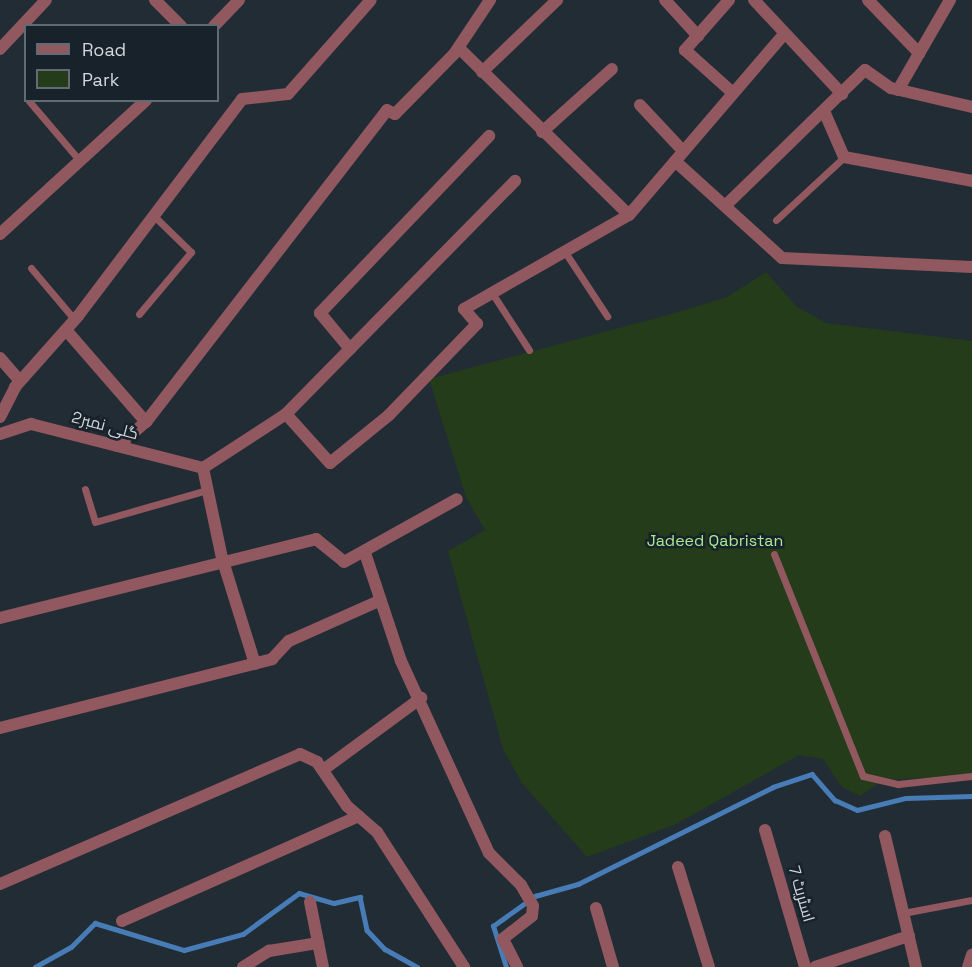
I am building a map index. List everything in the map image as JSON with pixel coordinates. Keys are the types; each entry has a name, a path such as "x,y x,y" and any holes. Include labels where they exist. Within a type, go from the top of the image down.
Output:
{"street":[{"path":"25,24 46,0"},
{"path":"155,0 179,24"},
{"path":"216,24 239,0"},
{"path":"0,417 20,381 75,320 242,99 288,94 370,0"},
{"path":"118,446 146,422 387,110 395,114 459,48 490,0"},
{"path":"482,72 557,0"},
{"path":"665,0 698,36"},
{"path":"729,0 686,50 733,93"},
{"path":"754,0 842,94"},
{"path":"868,0 919,53"},
{"path":"898,90 949,0"},
{"path":"0,49 24,25"},
{"path":"286,414 330,463 389,415 477,324 464,309 629,215 784,34"},
{"path":"459,48 629,215"},
{"path":"542,132 612,69"},
{"path":"725,206 865,70 898,90 972,107"},
{"path":"1,229 80,161 140,103"},
{"path":"640,105 679,156 725,206 782,258 972,267"},
{"path":"824,111 844,157 972,181"},
{"path":"350,349 320,312 489,136"},
{"path":"255,663 222,558 203,468 286,414 515,181"},
{"path":"66,330 146,422"},
{"path":"0,358 20,381"},
{"name":"گلی نمبر2","path":"0,434 32,424 203,468"},
{"path":"0,618 222,558 316,539 341,561 365,553 458,499"},
{"path":"365,553 379,601 489,853 521,885 535,911 503,939 518,967"},
{"path":"0,729 277,657 289,641 379,601"},
{"path":"322,770 421,698"},
{"path":"0,884 300,754 322,770 359,816 377,832 464,967"},
{"path":"122,921 359,816"},
{"name":"اسٹریٹ 7","path":"765,830 806,967"},
{"path":"885,836 916,967"},
{"path":"678,867 709,967"},
{"path":"310,902 323,967"},
{"path":"596,908 613,967"},
{"path":"814,967 909,936"},
{"path":"243,967 269,951 318,943"},
{"path":"968,967 972,955"}],"lane":[{"path":"30,102 80,161"},
{"path":"776,220 844,157"},
{"path":"139,314 191,252 154,216"},
{"path":"564,252 607,316"},
{"path":"31,268 75,320"},
{"path":"492,293 529,350"},
{"path":"85,489 95,522 207,490"},
{"path":"774,554 863,776 898,784 972,776"},
{"path":"903,913 972,900"}],"green space":[{"name":"Jadeed Qabristan","path":"766,272 797,307 826,323 972,341 972,775 883,780 860,796 842,787 823,759 799,755 676,824 587,857 522,783 503,749 448,551 485,530 466,497 429,379 727,297"}],"waterway":[{"path":"506,967 493,926 535,896 578,884 773,787 812,774 835,800 857,810 906,798 972,796"},
{"path":"35,967 71,947 95,923 184,950 243,934 299,893 334,903 360,897 367,930 385,949 417,967"}]}
